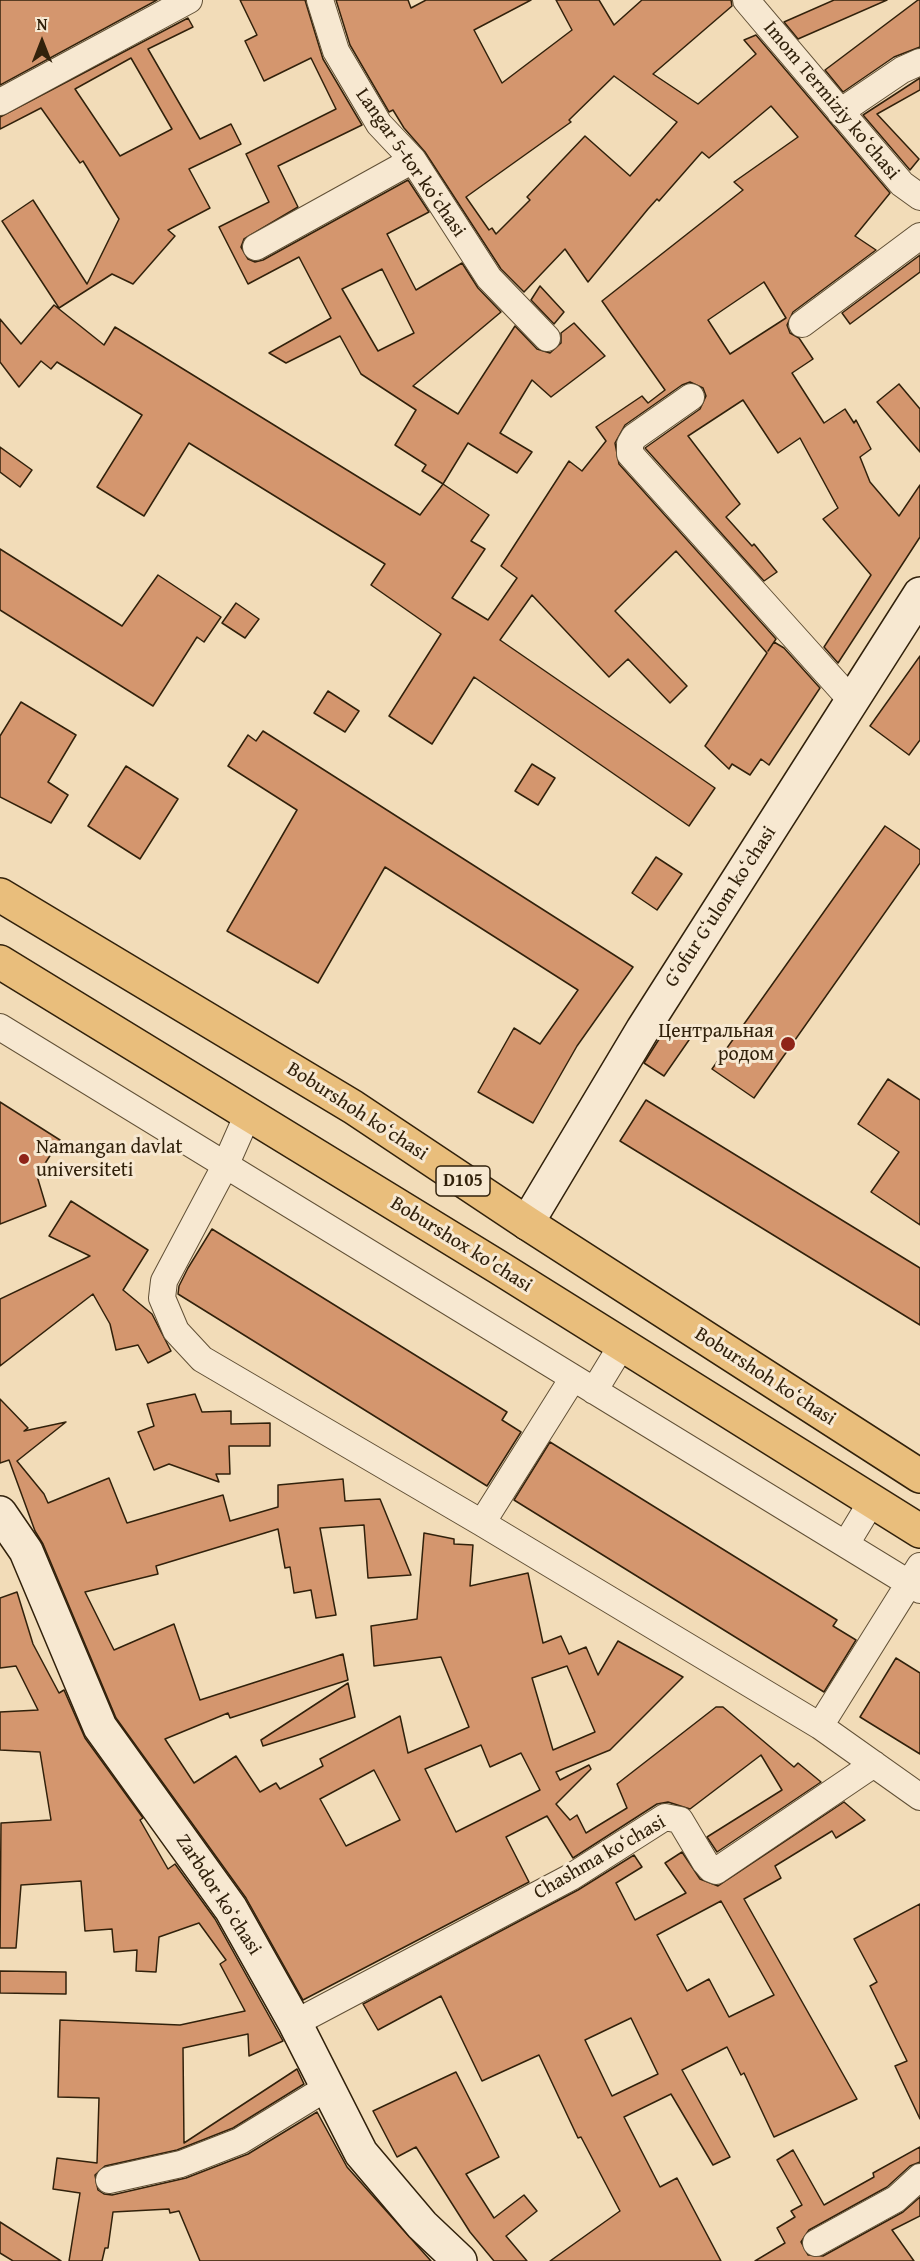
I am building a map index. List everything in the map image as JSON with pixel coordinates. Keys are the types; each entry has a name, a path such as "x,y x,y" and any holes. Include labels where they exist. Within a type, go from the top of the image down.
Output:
{"main road":[{"name":"Boburshoh koʻchasi","path":"0,895 353,1107 526,1223 920,1476"},
{"name":"Boburshox ko'chasi","path":"0,962 920,1531"},
{"path":"498,1268 526,1223"}],"street":[{"path":"0,102 189,0"},
{"name":"Langar 5-tor koʻchasi","path":"320,0 336,51 379,124 413,160 489,278 547,338"},
{"name":"Imom Termiziy koʻchasi","path":"746,0 902,184 920,197"},
{"path":"840,112 902,70 920,63"},
{"path":"256,247 413,160"},
{"path":"802,324 920,236"},
{"path":"691,397 634,437 630,444 630,454 852,701"},
{"name":"Gʻofur Gʻulom koʻchasi","path":"526,1223 643,1029 920,594"},
{"path":"0,1027 846,1544 916,1580 820,1726"},
{"path":"248,1114 225,1166 164,1281 162,1298 176,1330 202,1359 482,1523 820,1726 920,1797"},
{"path":"482,1523 583,1384 622,1345"},
{"path":"846,1544 872,1501"},
{"name":"Zarbdor koʻchasi","path":"0,1513 26,1551 100,1726 231,1909 295,2023 361,2153 422,2225 460,2261"},
{"name":"Chashma koʻchasi","path":"295,2023 571,1877 665,1817 680,1820 705,1862 716,1871 874,1764"},
{"path":"109,2181 181,2164 240,2141 328,2086"},
{"path":"816,2243 896,2199 920,2177"}],"building":[{"path":"0,0 157,0 0,85"},
{"path":"240,0 305,0 323,59 362,125 278,166 298,207 244,239 241,247 248,259 255,262 263,260 408,180 429,212 387,234 416,290 462,263 478,288 501,312 413,386 458,414 515,326 537,349 550,353 561,343 561,333 574,323 605,356 551,397 532,380 500,433 532,452 517,473 468,443 443,484 422,471 426,465 395,445 416,410 361,374 340,336 286,363 269,353 331,318 299,257 248,284 219,227 269,202 246,154 336,109 311,58 264,81 245,41 257,35","holes":["382,269 414,333 378,351 342,289"]},
{"path":"336,0 408,0 411,8 426,0 531,0 474,30 502,83 572,30 556,0 599,0 614,25 642,0 731,0 732,6 653,74 698,104 756,54 744,40 756,35 890,193 855,236 876,250 793,312 787,325 790,333 799,338 813,359 792,373 824,423 845,409 854,423 856,420 871,449 860,457 870,482 899,516 920,485 920,537 838,663 824,647 871,575 823,519 838,508 800,438 778,453 743,400 688,436 740,504 726,517 752,546 754,544 777,572 764,581 645,448 700,409 706,396 703,388 690,382 682,385 625,425 615,443 619,464 776,639 774,642 784,648 820,688 769,765 761,759 750,775 732,764 729,769 705,746 767,653 676,551 615,611 687,686 670,703 628,659 609,677 532,595 500,640 715,788 689,826 474,677 432,744 389,716 441,634 371,585 385,564 189,443 144,516 97,487 142,415 57,362 51,369 41,361 19,387 0,362 0,319 21,344 54,305 104,345 115,327 420,515 443,484 489,515 471,541 485,549 452,598 488,620 517,578 501,566 569,461 582,471 606,441 596,427 642,396 648,403 665,390 602,301 743,190 734,182 798,137 771,106 709,158 702,152 659,201 657,199 648,209 588,282 565,249 524,292 501,269 425,152 404,128 393,110 389,112 350,45","holes":["614,76 677,122 630,176 585,136 527,197 530,200 496,234 492,228 489,230 466,197 571,122 569,120","764,282 786,318 730,354 708,320"]},
{"path":"834,0 887,0 798,39 784,22"},
{"path":"920,0 920,47 894,57 843,92 825,70"},
{"path":"188,18 193,27 148,49 200,139 231,124 241,144 189,169 210,208 168,230 175,236 133,284 112,274 59,308 2,221 33,200 87,284 119,219 83,161 80,163 41,108 0,129 0,117","holes":["131,58 172,129 120,156 75,89"]},
{"path":"920,78 920,90 877,114 919,159 910,170 863,115"},
{"path":"920,255 920,272 850,324 842,313"},
{"path":"540,286 564,312 554,324 531,300"},
{"path":"899,384 920,409 920,452 877,402"},
{"path":"0,447 32,470 20,487 0,472"},
{"path":"0,549 122,626 158,575 221,617 204,642 197,637 153,706 0,610"},
{"path":"236,603 259,619 245,638 222,623"},
{"path":"920,656 920,740 909,755 870,726"},
{"path":"328,691 359,711 345,732 314,713"},
{"path":"21,702 76,735 48,782 68,795 51,823 0,797 0,736"},
{"path":"263,731 633,967 577,1046 533,1123 478,1092 514,1028 540,1044 578,990 385,867 318,983 227,931 297,810 228,766 248,735 256,741"},
{"path":"532,764 555,778 538,805 515,791"},
{"path":"126,766 178,799 140,859 88,826"},
{"path":"885,826 920,850 920,863 754,1098 712,1069"},
{"path":"656,857 682,874 657,910 632,893"},
{"path":"668,1025 689,1040 664,1076 644,1063"},
{"path":"888,1079 920,1100 920,1225 871,1192 899,1152 858,1124"},
{"path":"646,1100 920,1268 920,1325 620,1141"},
{"name":"Namangan davlat universiteti","path":"0,1102 60,1140 37,1176 46,1206 0,1224"},
{"path":"71,1201 148,1250 123,1290 152,1314 171,1351 148,1363 138,1345 116,1350 110,1324 93,1294 0,1366 0,1299 90,1256 49,1236"},
{"path":"212,1229 507,1412 502,1420 521,1432 487,1486 178,1294 179,1286 188,1268"},
{"path":"195,1394 202,1412 231,1411 231,1424 270,1423 270,1446 229,1446 230,1474 216,1474 219,1482 169,1464 154,1470 138,1432 154,1426 147,1404"},
{"path":"0,1399 28,1428 24,1431 66,1422 17,1461 44,1494 48,1503 109,1478 127,1523 223,1495 230,1521 278,1507 278,1485 343,1479 345,1501 380,1499 411,1575 368,1578 364,1525 320,1528 336,1615 316,1618 311,1590 294,1593 290,1567 285,1568 278,1529 156,1566 158,1574 85,1592 114,1650 174,1624 200,1700 343,1654 348,1680 230,1718 228,1713 165,1739 194,1783 236,1756 260,1792 276,1783 280,1789 323,1766 320,1759 400,1716 408,1753 469,1727 441,1657 374,1666 371,1626 417,1619 424,1533 454,1539 454,1544 473,1545 470,1586 528,1573 543,1643 561,1636 569,1654 586,1647 598,1675 618,1641 683,1677 610,1750 556,1772 560,1780 589,1765 591,1769 556,1804 570,1820 577,1815 586,1833 627,1808 617,1784 716,1707 723,1707 794,1767 798,1763 821,1782 717,1852 707,1837 782,1790 761,1755 690,1809 668,1802 657,1804 573,1858 547,1816 506,1837 529,1882 303,2000 246,1898 116,1718 43,1544 35,1531 9,1460 0,1463","holes":["567,1666 595,1732 553,1750 532,1678","481,1745 490,1767 521,1753 540,1790 456,1832 425,1769","374,1770 400,1820 346,1846 320,1799"]},
{"path":"550,1442 837,1620 833,1626 856,1640 824,1692 514,1500"},
{"path":"17,1592 33,1644 59,1693 64,1690 85,1738 143,1818 140,1820 168,1869 175,1864 215,1919 283,2041 249,2056 248,2034 183,2048 184,2143 297,2069 304,2084 233,2128 177,2150 105,2166 95,2175 98,2190 112,2195 186,2178 248,2154 317,2112 347,2167 431,2261 200,2261 179,2211 170,2213 169,2209 113,2212 108,2248 105,2248 102,2261 69,2261 80,2193 53,2189 57,2158 97,2163 99,2098 58,2097 60,2020 180,2025 245,2011 220,1964 226,1960 199,1923 159,1937 156,1972 136,1971 137,1950 114,1952 112,1929 85,1931 81,1881 21,1885 16,1948 0,1948 1,1823 51,1820 40,1752 0,1750 0,1712 38,1710 16,1666 0,1668 0,1598"},
{"path":"896,1658 920,1673 920,1754 860,1717"},
{"path":"348,1683 355,1717 263,1746 261,1740"},
{"path":"844,1802 865,1820 836,1838 832,1831 775,1866 781,1878 744,1899 857,2099 774,2137 744,2073 741,2075 727,2047 682,2070 730,2157 713,2165 671,2094 624,2117 660,2187 677,2178 721,2261 550,2261 620,2211 581,2137 578,2138 539,2055 482,2081 441,1996 378,2030 363,2004 578,1890 634,1855 642,1867 616,1883 635,1920 686,1893 665,1863 682,1852 700,1879 718,1886","holes":["721,1901 774,1995 729,2017 709,1979 687,1991 657,1935","631,2018 658,2074 612,2096 585,2040"]},
{"path":"920,1904 920,2119 895,2066 907,2061 870,1986 877,1982 854,1939"},
{"path":"0,1971 66,1972 66,1994 0,1993"},
{"path":"456,2072 499,2157 466,2174 494,2218 524,2195 537,2211 506,2236 527,2261 494,2261 470,2232 416,2147 397,2157 373,2111"},
{"path":"920,2147 920,2162 910,2166 887,2187 809,2230 801,2242 808,2255 823,2256 903,2212 920,2197 920,2216 892,2230 914,2261 755,2261 785,2243 777,2228 795,2217 791,2211 802,2205 777,2160 793,2150 824,2205 874,2177 873,2173"},
{"path":"0,2222 61,2261 13,2261 0,2253"}],"place":[{"name":"Центральная родом","path":"788,1044"},
{"name":"Namangan davlat universiteti","path":"24,1159"}]}
